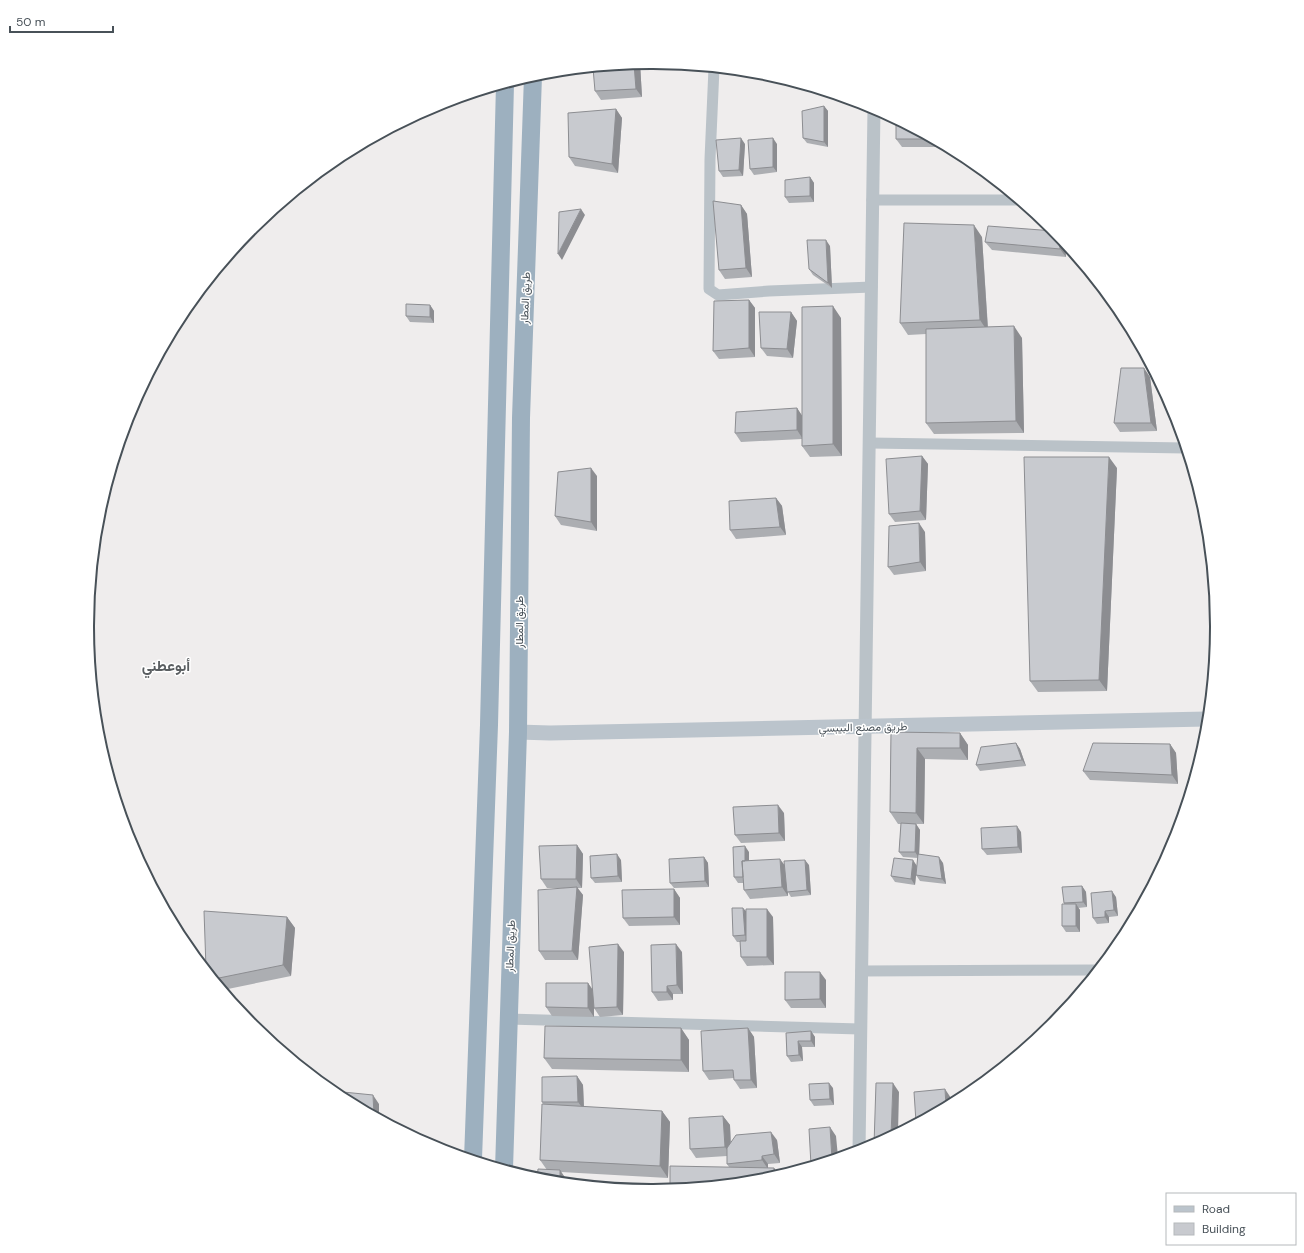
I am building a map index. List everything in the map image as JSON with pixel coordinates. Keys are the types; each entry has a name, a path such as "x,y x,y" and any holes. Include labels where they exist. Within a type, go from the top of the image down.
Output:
{"highway":[{"name":"طريق المطار","path":"504,1164 518,732 521,418 533,82"},
{"path":"473,1154 489,725 505,89"}],"main road":[{"name":"طريق مصنع البيبسي","path":"518,732 550,733 1202,719"}],"street":[{"path":"714,73 710,158 709,289 714,294 718,295 769,291 872,287"},
{"path":"859,1144 860,971 870,443 874,115"},
{"path":"872,200 1011,200"},
{"path":"870,443 1180,448"},
{"path":"860,971 1091,970"},
{"path":"508,1019 860,1029"}],"building":[{"path":"634,69 636,89 595,91 593,72"},
{"path":"824,106 824,142 803,138 802,111"},
{"path":"616,109 612,164 569,157 568,113"},
{"path":"896,125 922,139 896,139"},
{"path":"741,138 739,170 719,171 716,140"},
{"path":"773,138 773,167 750,169 748,140"},
{"path":"810,177 810,196 785,197 785,180"},
{"path":"713,201 741,205 746,268 719,270"},
{"path":"581,209 558,254 559,212"},
{"path":"904,223 974,225 980,320 900,323"},
{"path":"988,226 1044,230 1060,247 1060,249 985,242"},
{"path":"807,240 826,240 828,283 809,269"},
{"path":"749,300 749,348 713,351 714,301"},
{"path":"406,304 430,305 430,317 406,316"},
{"path":"833,306 833,444 802,446 802,307"},
{"path":"759,312 791,312 787,349 761,348"},
{"path":"1014,326 1016,421 926,423 926,329"},
{"path":"1121,368 1144,368 1151,423 1114,423"},
{"path":"797,408 797,430 735,433 736,412"},
{"path":"922,456 920,511 889,514 886,459"},
{"path":"1024,457 1109,457 1099,680 1030,681"},
{"path":"591,468 591,522 555,516 558,472"},
{"path":"776,498 780,527 730,530 729,501"},
{"path":"919,523 920,562 888,567 889,526"},
{"path":"891,732 960,733 960,748 917,748 916,813 890,812"},
{"path":"1016,743 1022,760 976,765 981,747"},
{"path":"1093,743 1170,744 1172,775 1083,771"},
{"path":"778,805 779,833 735,835 733,807"},
{"path":"901,823 916,824 915,852 899,852"},
{"path":"1017,826 1018,847 982,849 981,828"},
{"path":"577,845 576,879 541,879 539,846"},
{"path":"745,846 745,861 742,861 743,877 734,877 733,847"},
{"path":"617,854 618,876 591,878 590,856"},
{"path":"918,854 939,857 942,879 916,875"},
{"path":"704,857 705,881 670,883 669,859"},
{"path":"894,858 913,860 911,879 891,876"},
{"path":"780,859 782,887 744,890 742,861"},
{"path":"805,860 807,890 787,892 784,861"},
{"path":"1082,886 1083,902 1064,903 1062,887"},
{"path":"577,887 572,951 539,951 538,890"},
{"path":"674,889 674,917 623,918 622,890"},
{"path":"1112,891 1114,910 1105,911 1105,917 1093,918 1091,893"},
{"path":"1062,904 1076,904 1076,926 1062,926"},
{"path":"732,908 743,908 745,935 733,936"},
{"path":"746,909 767,909 767,957 741,957 740,941 746,941"},
{"path":"204,911 287,917 283,965 220,978 206,960"},
{"path":"618,944 617,1007 594,1008 589,947"},
{"path":"676,944 677,985 667,986 667,992 652,992 651,945"},
{"path":"785,972 820,972 820,999 785,1000"},
{"path":"546,983 588,983 588,1008 546,1007"},
{"path":"545,1026 681,1028 681,1060 544,1058"},
{"path":"748,1028 751,1080 734,1080 733,1070 703,1071 701,1031"},
{"path":"811,1031 811,1041 798,1041 799,1055 787,1056 786,1033"},
{"path":"577,1076 578,1102 542,1102 542,1077"},
{"path":"829,1083 830,1099 810,1100 809,1084"},
{"path":"876,1083 893,1083 891,1130 874,1138"},
{"path":"945,1089 946,1100 916,1118 914,1092"},
{"path":"346,1092 373,1095 374,1109"},
{"path":"542,1104 662,1111 660,1166 540,1160"},
{"path":"723,1116 725,1147 690,1149 689,1118"},
{"path":"830,1127 832,1154 811,1160 809,1129"},
{"path":"771,1132 774,1154 762,1156 762,1160 727,1164 727,1148 736,1135"},
{"path":"670,1166 774,1168 774,1170 761,1173 725,1179 670,1184"},
{"path":"538,1169 560,1170 560,1176 543,1173 538,1172"}],"district":[{"name":"أبوعطني","path":"166,666"}]}
